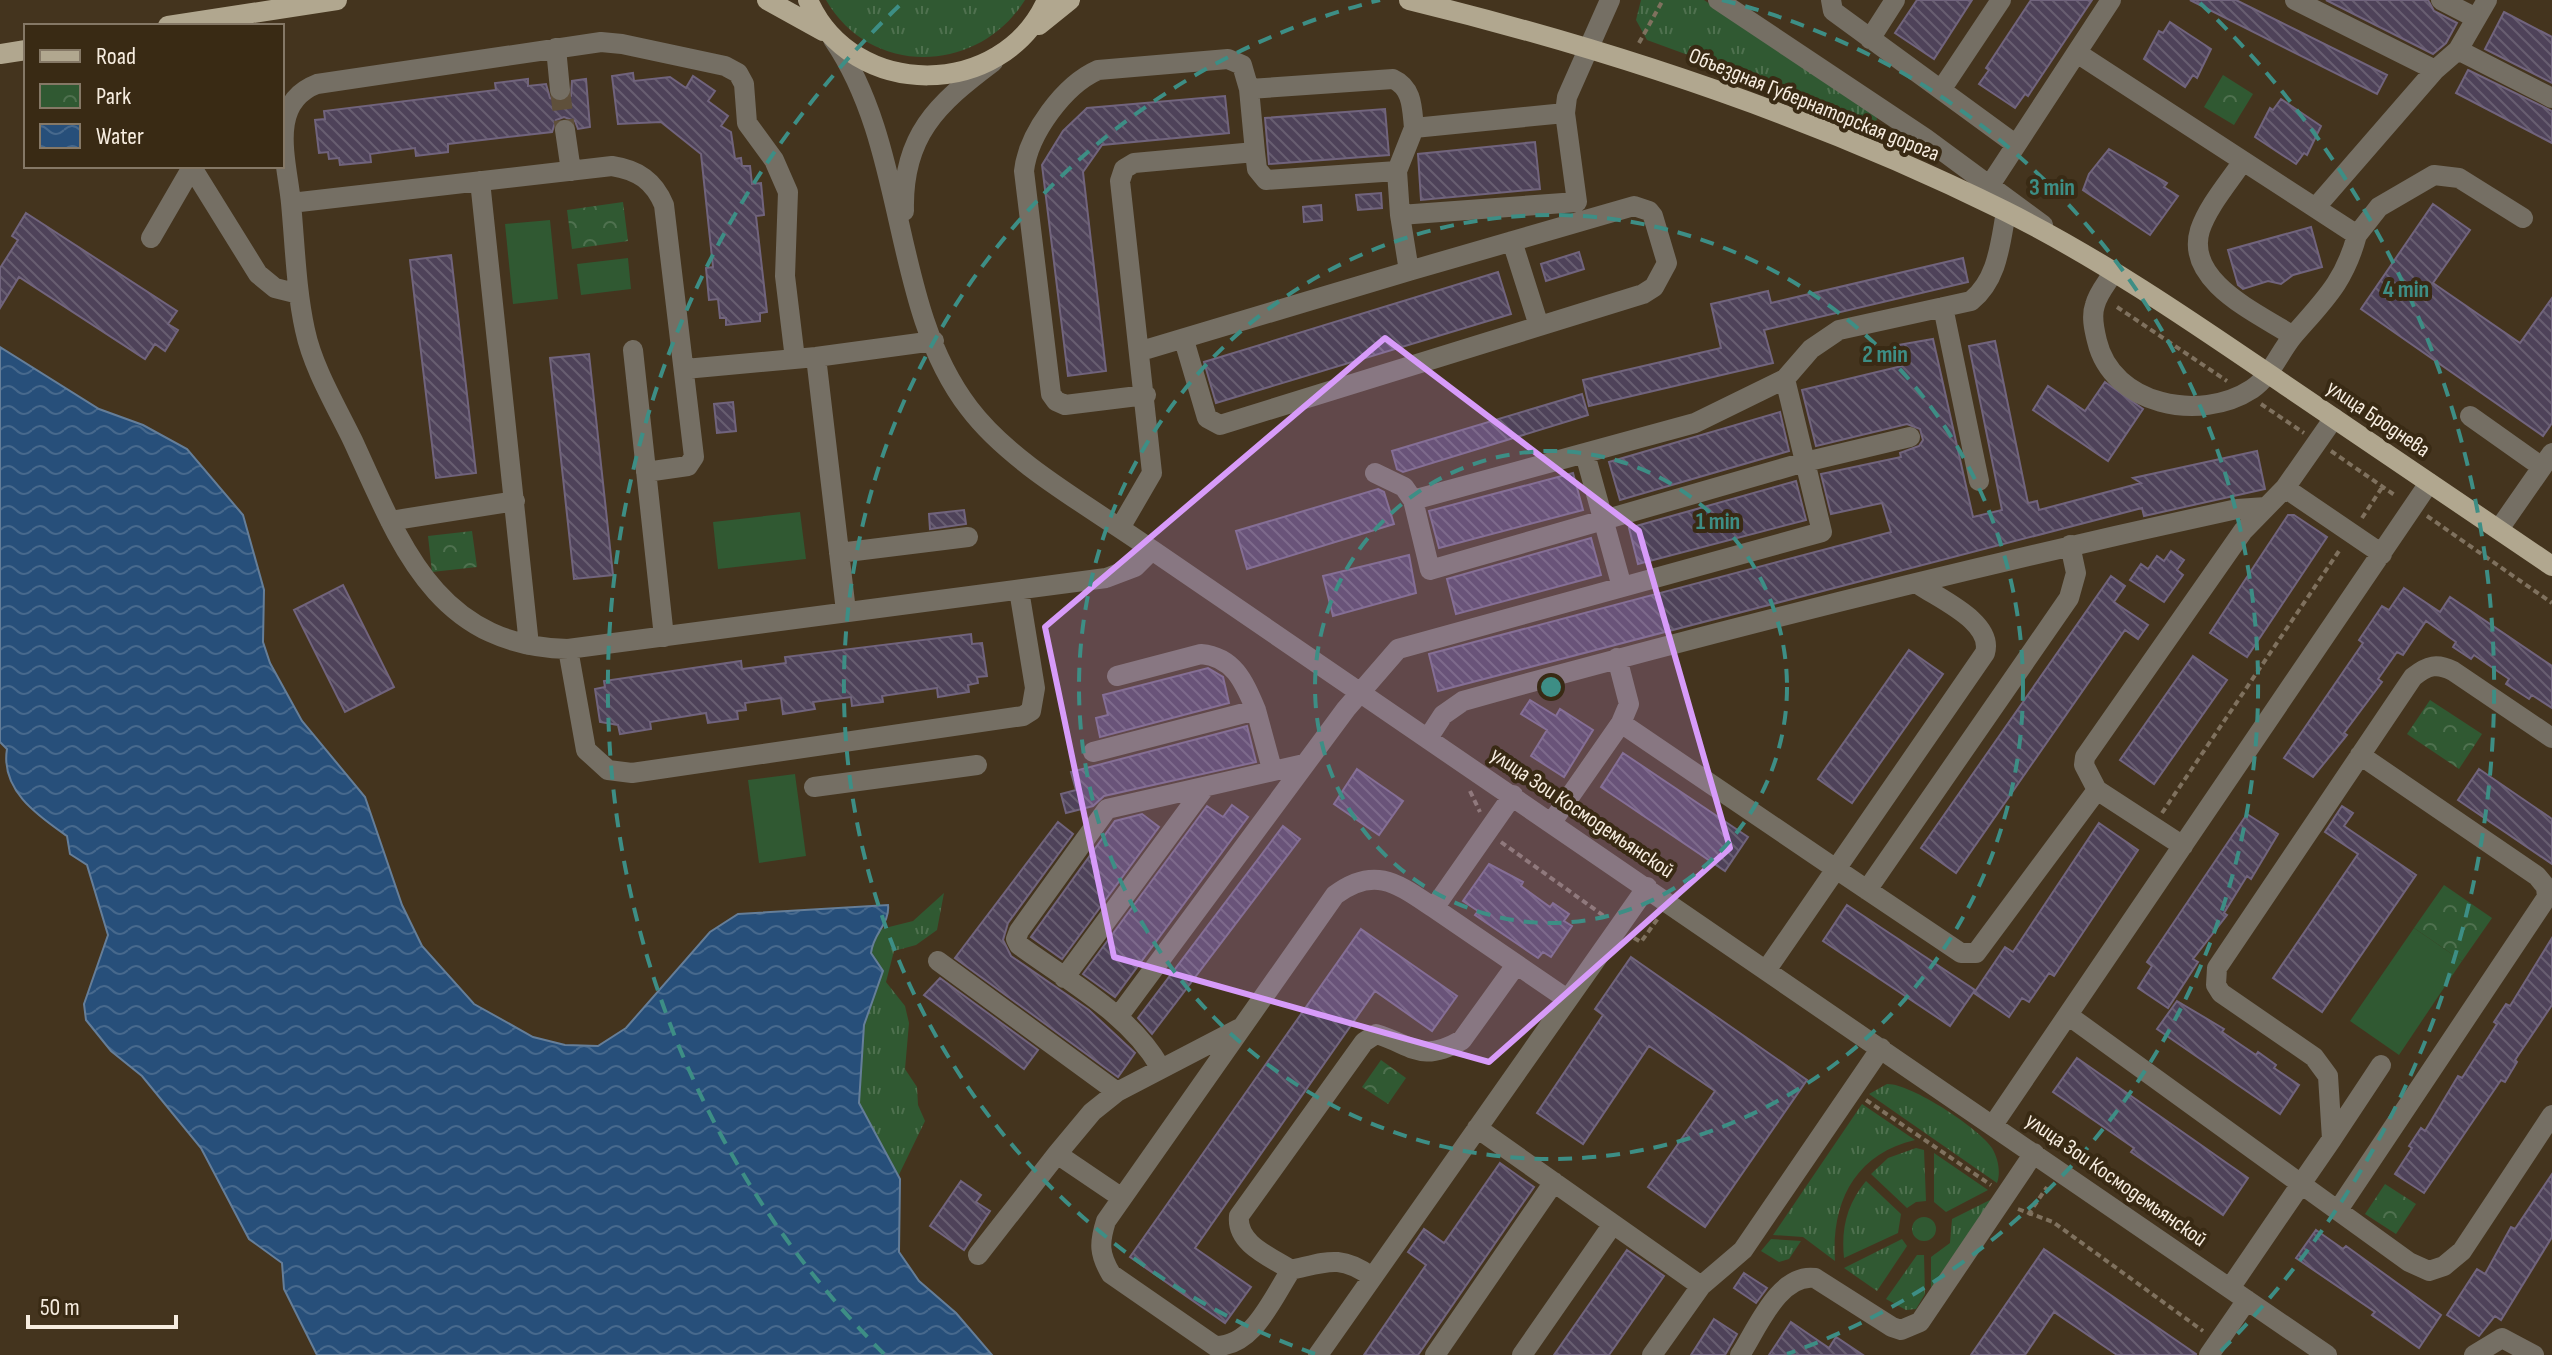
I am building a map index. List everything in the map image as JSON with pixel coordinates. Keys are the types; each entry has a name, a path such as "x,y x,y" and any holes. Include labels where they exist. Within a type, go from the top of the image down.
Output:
{"main road":[{"path":"185,24 337,0"},
{"path":"767,0 831,36 862,59 903,75 952,74 981,67 1005,53 1070,0"},
{"path":"808,0 831,36"},
{"path":"1026,34 1047,0"},
{"name":"Объездная Губернаторская дорога","path":"1409,0 1590,46 1832,134 2006,212 2178,312"},
{"path":"0,54 24,50"},
{"name":"улица Броднева","path":"2178,312 2552,566"}],"street":[{"path":"1578,211 1565,113 1573,79 1610,0"},
{"path":"1718,0 1990,185 2085,256"},
{"path":"1831,0 1833,11 2015,144"},
{"path":"1870,39 1895,0"},
{"path":"1941,90 2001,0"},
{"path":"1990,185 2111,0"},
{"path":"2295,0 2435,70"},
{"path":"2441,0 2476,18"},
{"path":"2316,207 2435,70 2458,50 2487,0"},
{"path":"831,36 858,78 867,99 905,235"},
{"path":"284,122 288,108 304,89 317,84 556,48 622,44 715,63 738,73 744,84 747,123 774,160 788,192 785,276 806,358 846,611"},
{"path":"556,48 560,90"},
{"path":"2458,50 2552,98"},
{"path":"905,235 904,196 917,138 930,115 953,92 1005,53"},
{"path":"2077,53 2357,235"},
{"path":"1146,395 1065,405 1056,401 1051,394 1024,171 1025,158 1071,86 1098,70 1228,59 1242,65 1249,89 1257,169 1266,180 1397,171"},
{"path":"1249,89 1393,79 1402,83 1410,94 1414,128 1397,171 1409,271"},
{"path":"1414,128 1565,113"},
{"path":"565,130 571,171"},
{"path":"284,136 299,294 312,354 390,521 432,591 480,626 529,645 568,649 1106,578 1135,567 1152,550"},
{"path":"1120,528 1152,473 1146,395 1120,181 1124,169 1134,163 1255,152"},
{"path":"2243,161 2204,221 2199,233 2202,258 2218,287 2293,336"},
{"path":"151,238 190,168"},
{"path":"192,168 258,274 275,288 299,294"},
{"path":"291,203 571,171 624,168 656,187 664,205 694,457 688,466 646,472"},
{"path":"2113,273 2095,304 2094,330 2106,368 2142,396 2172,404 2214,404 2245,393 2268,373 2293,336 2318,312 2349,265 2357,235 2379,207 2434,175 2459,178 2523,218"},
{"path":"480,181 529,645"},
{"path":"1184,340 1207,418 1220,425 1643,294 1664,274 1665,253 1649,211 1634,206 1578,211 1400,215"},
{"path":"1141,351 1512,241 1578,211"},
{"path":"1413,500 1695,423 1785,379 1811,349 1839,330 1971,301 1981,293 1998,257 2006,212"},
{"name":"улица Зои Космодемьянской","path":"905,235 915,284 934,341 955,387 983,425 1033,467 2327,1355"},
{"path":"1512,241 1539,326"},
{"path":"1943,307 1979,481"},
{"path":"685,369 806,358 934,341"},
{"path":"633,350 664,637"},
{"path":"1118,1017 1304,764 1359,692 1398,649 1822,532 1785,379"},
{"path":"2470,416 2547,460 2499,529"},
{"path":"2183,846 2097,790 2084,765 2085,757 2243,531 2285,488 2334,418"},
{"path":"1375,473 1404,487 1413,500 1430,570 1805,462 1910,437"},
{"path":"1585,454 1622,587"},
{"path":"1993,1125 2429,483"},
{"path":"2285,488 2382,554"},
{"path":"390,521 515,501"},
{"path":"1428,738 1443,715 1463,701 1617,658 2070,545 2237,509 2266,507"},
{"path":"839,553 968,537"},
{"path":"1867,890 2069,598 2076,573 2070,545"},
{"path":"1767,969 1985,653 1988,644 1982,629 1918,584"},
{"path":"568,649 586,750 595,762 608,770 632,773 1023,716 1031,711 1035,688 1019,590"},
{"path":"1117,676 1201,654 1214,655 1234,666 1256,710 1272,769"},
{"path":"1552,822 1621,723 1629,704 1617,658"},
{"path":"2332,1139 2328,1076 2323,1066 2221,993 2215,976 2360,755 2413,677 2424,668 2440,665 2552,738"},
{"path":"1093,752 1256,710"},
{"path":"1621,723 1961,953 1976,953 2097,790"},
{"path":"2338,1210 2547,897 2546,887 2537,876 2360,755"},
{"path":"1160,1067 1146,1043 1118,1017 1016,939 1107,809 1304,764"},
{"path":"814,787 977,765"},
{"path":"1064,978 1205,787"},
{"path":"1434,908 1513,795"},
{"path":"1372,1277 1352,1263 1337,1260 1291,1270 1243,1341 1229,1347 1215,1346 1111,1274 1099,1242 1106,1221 1239,1029 1335,895 1351,883 1374,878 1389,882 1434,908 1567,999"},
{"path":"1318,1355 1647,887"},
{"path":"938,961 1117,1092"},
{"path":"1291,1270 1245,1240 1238,1229 1239,1216 1364,1042 1376,1034 1415,1052 1449,1047 1462,1040 1516,965"},
{"path":"2069,1016 2409,1262 2429,1271 2444,1266 2462,1251 2552,1115"},
{"path":"978,1255 1092,1112 1117,1092 1160,1067 1239,1029"},
{"path":"1652,1355 1701,1286 1743,1250 1881,1048"},
{"path":"2213,1349 2239,1294 2301,1184 2381,1065"},
{"path":"1477,1128 1701,1286"},
{"path":"1740,1355 1785,1287 1803,1277 1815,1278 1892,1327 1901,1330 1920,1322 2034,1153"},
{"path":"1057,1154 1122,1198"},
{"path":"1435,1355 1554,1182"},
{"path":"1522,1355 1613,1224"},
{"path":"2474,1355 2502,1338 2534,1355"}],"path":[{"path":"2153,827 2383,486"},
{"path":"1641,942 1661,914"},
{"path":"1866,1070 1873,1085 1864,1098 1991,1185 2003,1199 2028,1215 2053,1222 2213,1349"}],"highlighted area":[{"path":"1385,338 1639,531 1730,848 1489,1062 1114,957 1045,627"}],"green space":[{"path":"826,0 1025,0 1005,24 981,42 954,53 925,57 897,54 870,43 846,25"},
{"path":"1641,0 1704,0 1876,114 1877,120 1871,122 1647,40 1636,20"},
{"path":"2223,75 2253,94 2234,125 2204,107"},
{"path":"623,202 628,241 572,249 567,210"},
{"path":"550,220 558,299 513,304 505,224"},
{"path":"628,258 631,289 581,295 577,264"},
{"path":"800,512 806,559 718,569 713,522"},
{"path":"472,531 477,567 432,572 428,536"},
{"path":"2430,700 2482,734 2459,769 2407,734"},
{"path":"795,774 806,856 759,863 748,780"},
{"path":"2444,885 2492,918 2462,961 2414,928"},
{"path":"944,893 937,930 916,945 894,951 886,982 905,1006 909,1023 905,1069 917,1087 918,1105 925,1121 876,1222 840,1044 851,968 877,930 913,921"},
{"path":"2414,928 2462,961 2399,1055 2350,1021"},
{"path":"1381,1060 1406,1078 1388,1104 1362,1087"},
{"path":"1887,1084 1927,1099 1985,1139 1997,1161 1997,1183 1869,1094"},
{"path":"1862,1104 1915,1140 1877,1157 1862,1169 1851,1184 1837,1219 1835,1261 1803,1237 1773,1235"},
{"path":"1916,1148 1924,1150 1926,1201 1916,1202 1907,1208 1871,1174 1888,1158"},
{"path":"1934,1153 1988,1190 1946,1212 1934,1202"},
{"path":"1866,1181 1901,1214 1898,1233 1844,1258 1847,1217"},
{"path":"2385,1184 2416,1204 2396,1234 2365,1214"},
{"path":"1992,1199 1931,1288 1931,1257 1950,1243 1952,1219"},
{"path":"1924,1217 1935,1224 1936,1229 1929,1240 1924,1241 1913,1234 1912,1229 1919,1218"},
{"path":"1771,1239 1801,1241 1789,1259 1779,1262 1761,1251"},
{"path":"1902,1239 1907,1246 1877,1291 1844,1268"},
{"path":"1917,1255 1924,1255 1925,1294 1916,1309 1906,1310 1886,1299"}],"water":[{"path":"0,347 99,409 143,425 187,449 243,515 264,590 263,642 270,663 302,721 365,797 402,905 422,946 474,1004 533,1037 565,1045 598,1046 626,1028 710,932 738,914 888,905 886,918 871,953 883,971 864,1025 859,1103 900,1179 899,1252 919,1281 956,1313 992,1355 317,1355 284,1289 282,1263 249,1239 201,1148 142,1076 111,1051 86,1020 84,1004 108,935 87,865 70,854 67,836 34,811 16,790 6,764 7,749 0,742"}],"building":[{"path":"1917,0 1972,0 1934,59 1895,33"},
{"path":"2031,0 2092,0 2028,96 2025,94 2015,108 1979,84 1989,70 1986,68"},
{"path":"2190,0 2236,0 2387,75 2377,94"},
{"path":"2326,0 2428,0 2434,11 2457,23 2446,43 2433,54"},
{"path":"2504,12 2552,37 2552,83 2485,49"},
{"path":"2170,22 2211,49 2197,78 2193,75 2185,87 2144,59 2159,31 2163,33"},
{"path":"2468,70 2552,111 2552,143 2456,93"},
{"path":"633,73 634,81 670,77 686,88 693,76 715,91 708,101 728,116 721,126 731,132 735,159 741,158 742,166 750,166 752,184 761,183 764,215 756,216 767,312 760,313 760,321 726,325 726,318 720,318 718,299 709,300 706,268 713,267 701,154 661,122 618,124 612,76"},
{"path":"528,79 528,86 546,84 550,98 560,103 571,96 572,81 586,79 590,127 578,129 575,121 564,117 556,120 552,132 448,144 448,152 416,156 415,148 370,154 371,162 340,165 339,158 329,159 328,152 319,153 315,120 325,119 324,111 496,90 495,83"},
{"path":"1225,96 1229,133 1102,145 1083,172 1106,371 1068,376 1042,165 1063,131 1087,108"},
{"path":"2281,99 2321,126 2307,155 2304,153 2296,164 2255,137 2270,108 2273,110"},
{"path":"1385,109 1389,155 1269,164 1265,118"},
{"path":"1535,142 1540,189 1421,200 1418,154"},
{"path":"2109,149 2167,183 2164,187 2178,196 2150,235 2083,190 2089,174"},
{"path":"1381,193 1382,208 1358,210 1356,195"},
{"path":"2433,204 2470,230 2433,283 2520,343 2552,298 2552,423 2543,436 2361,309"},
{"path":"1321,205 1322,220 1304,222 1303,207"},
{"path":"26,213 177,311 168,324 178,330 165,351 155,344 145,359 19,277 0,308 0,268 18,240 12,236"},
{"path":"2311,227 2322,267 2293,275 2281,284 2268,281 2243,289 2238,285 2228,250"},
{"path":"1579,252 1584,269 1546,281 1541,264"},
{"path":"451,255 476,473 436,478 410,260"},
{"path":"1963,258 1968,282 1764,330 1773,363 1589,406 1583,380 1721,348 1711,304 1768,291 1771,303"},
{"path":"1498,272 1511,314 1216,403 1204,362"},
{"path":"1933,339 1973,517 2002,510 1969,346 1995,341 2028,503 2037,501 2039,510 2141,483 2133,478 2257,451 2265,489 2144,516 2142,508 1438,691 1429,654 1891,532 1882,503 1831,514 1821,474 1901,457 1900,453 1919,446 1923,440 1920,429 1907,424 1816,446 1802,390 1902,366 1898,345"},
{"path":"589,354 613,575 574,579 550,358"},
{"path":"2105,382 2143,409 2108,461 2033,410 2048,386 2085,411"},
{"path":"1582,394 1588,415 1403,472 1397,469 1392,451"},
{"path":"733,402 736,431 717,433 714,404"},
{"path":"1780,412 1789,451 1620,500 1609,462"},
{"path":"1573,473 1583,510 1439,548 1429,511"},
{"path":"1796,481 1806,520 1638,564 1629,528"},
{"path":"1378,489 1384,492 1394,524 1247,569 1236,531"},
{"path":"964,510 966,524 930,529 929,514"},
{"path":"2288,515 2294,515 2327,537 2247,657 2210,633"},
{"path":"1591,538 1601,575 1456,614 1447,579"},
{"path":"2171,551 2184,560 2177,570 2183,575 2164,602 2130,580 2141,564 2148,569 2157,556 2164,561"},
{"path":"1409,555 1416,593 1333,616 1323,576"},
{"path":"2111,576 2125,586 2114,602 2148,625 2138,639 2125,630 1956,873 1921,848"},
{"path":"343,585 394,687 345,712 294,610"},
{"path":"2404,588 2440,612 2450,597 2552,666 2552,708 2532,695 2529,699 2506,684 2509,679 2474,655 2471,659 2453,647 2456,642 2426,621 2403,655 2397,652 2378,679 2382,682 2344,733 2347,735 2313,777 2284,758 2363,643 2359,640 2382,606 2389,610"},
{"path":"971,634 972,644 982,643 987,676 977,677 978,683 968,685 969,692 938,697 937,688 882,696 883,702 852,706 851,697 813,702 815,709 783,714 781,698 745,703 746,710 737,711 738,719 708,723 706,713 650,722 651,729 620,734 618,725 600,722 595,689 605,687 604,681 741,661 742,669 786,663 785,657"},
{"path":"1909,650 1943,674 1852,803 1818,779"},
{"path":"2193,656 2227,680 2154,784 2120,760"},
{"path":"1208,668 1223,677 1229,703 1100,737 1096,718 1108,715 1103,695"},
{"path":"1530,700 1556,716 1560,709 1593,730 1564,777 1531,756 1547,730 1521,714"},
{"path":"1247,726 1256,762 1104,796 1093,806 1066,813 1061,794 1076,790 1071,772"},
{"path":"1623,753 1748,837 1725,871 1601,787"},
{"path":"1357,769 1403,801 1379,835 1334,804"},
{"path":"2479,769 2552,819 2552,864 2458,800"},
{"path":"1232,805 1248,817 1115,997 1083,974 1207,806 1223,817"},
{"path":"2342,806 2353,813 2344,826 2416,875 2322,1012 2273,978 2358,854 2325,832"},
{"path":"1142,814 1159,827 1062,959 1031,937 1115,821"},
{"path":"2247,814 2278,834 2251,879 2247,876 2224,913 2227,915 2193,959 2198,962 2168,1008 2138,988 2152,966 2147,962"},
{"path":"1058,822 1073,834 1008,923 1003,940 1011,956 1089,1010 1135,1053 1118,1077 955,958"},
{"path":"2099,823 2138,850 2054,976 2049,973 2029,1002 2022,998 2009,1017 1974,993 2005,947 2013,952"},
{"path":"1283,826 1300,839 1152,1034 1138,1018"},
{"path":"1489,864 1523,882 1521,886 1550,907 1553,903 1569,914 1564,921 1572,926 1551,957 1543,952 1538,958 1475,915 1478,911 1463,901"},
{"path":"1847,905 1975,990 1950,1026 1823,941"},
{"path":"1361,929 1457,996 1432,1031 1375,991 1195,1248 1251,1287 1225,1323 1130,1257"},
{"path":"2552,938 2552,1005 2515,1060 2517,1062 2505,1082 2501,1080 2424,1193 2395,1174 2412,1148 2409,1146 2421,1128 2425,1131 2458,1076 2462,1078 2497,1024 2494,1022 2506,1004 2510,1006"},
{"path":"1631,957 1807,1080 1705,1227 1648,1187 1715,1091 1649,1046 1583,1144 1537,1113 1603,1015 1595,1009"},
{"path":"940,978 1038,1050 1024,1069 924,995"},
{"path":"2177,1001 2224,1029 2222,1032 2256,1055 2258,1052 2276,1065 2274,1068 2299,1085 2280,1114 2157,1029"},
{"path":"2077,1058 2248,1178 2223,1215 2131,1152 2134,1148 2053,1092"},
{"path":"1500,1163 1534,1187 1418,1355 1364,1355 1426,1265 1408,1252 1424,1229 1444,1243"},
{"path":"2552,1174 2552,1237 2501,1320 2495,1316 2479,1336 2447,1315 2477,1269 2485,1274 2511,1227 2515,1229"},
{"path":"961,1181 981,1195 976,1202 990,1211 964,1250 930,1226"},
{"path":"2316,1230 2343,1249 2346,1246 2441,1315 2419,1348 2372,1315 2375,1312 2296,1258"},
{"path":"2044,1249 2196,1355 2117,1355 2054,1312 2025,1355 1971,1355"},
{"path":"1627,1250 1664,1276 1609,1355 1554,1355"},
{"path":"1744,1273 1767,1288 1756,1303 1734,1288"},
{"path":"1714,1319 1737,1334 1725,1355 1691,1355"},
{"path":"1791,1322 1829,1348 1836,1337 1863,1355 1769,1355"}],"tunnel":[{"path":"560,90 565,130"}]}
